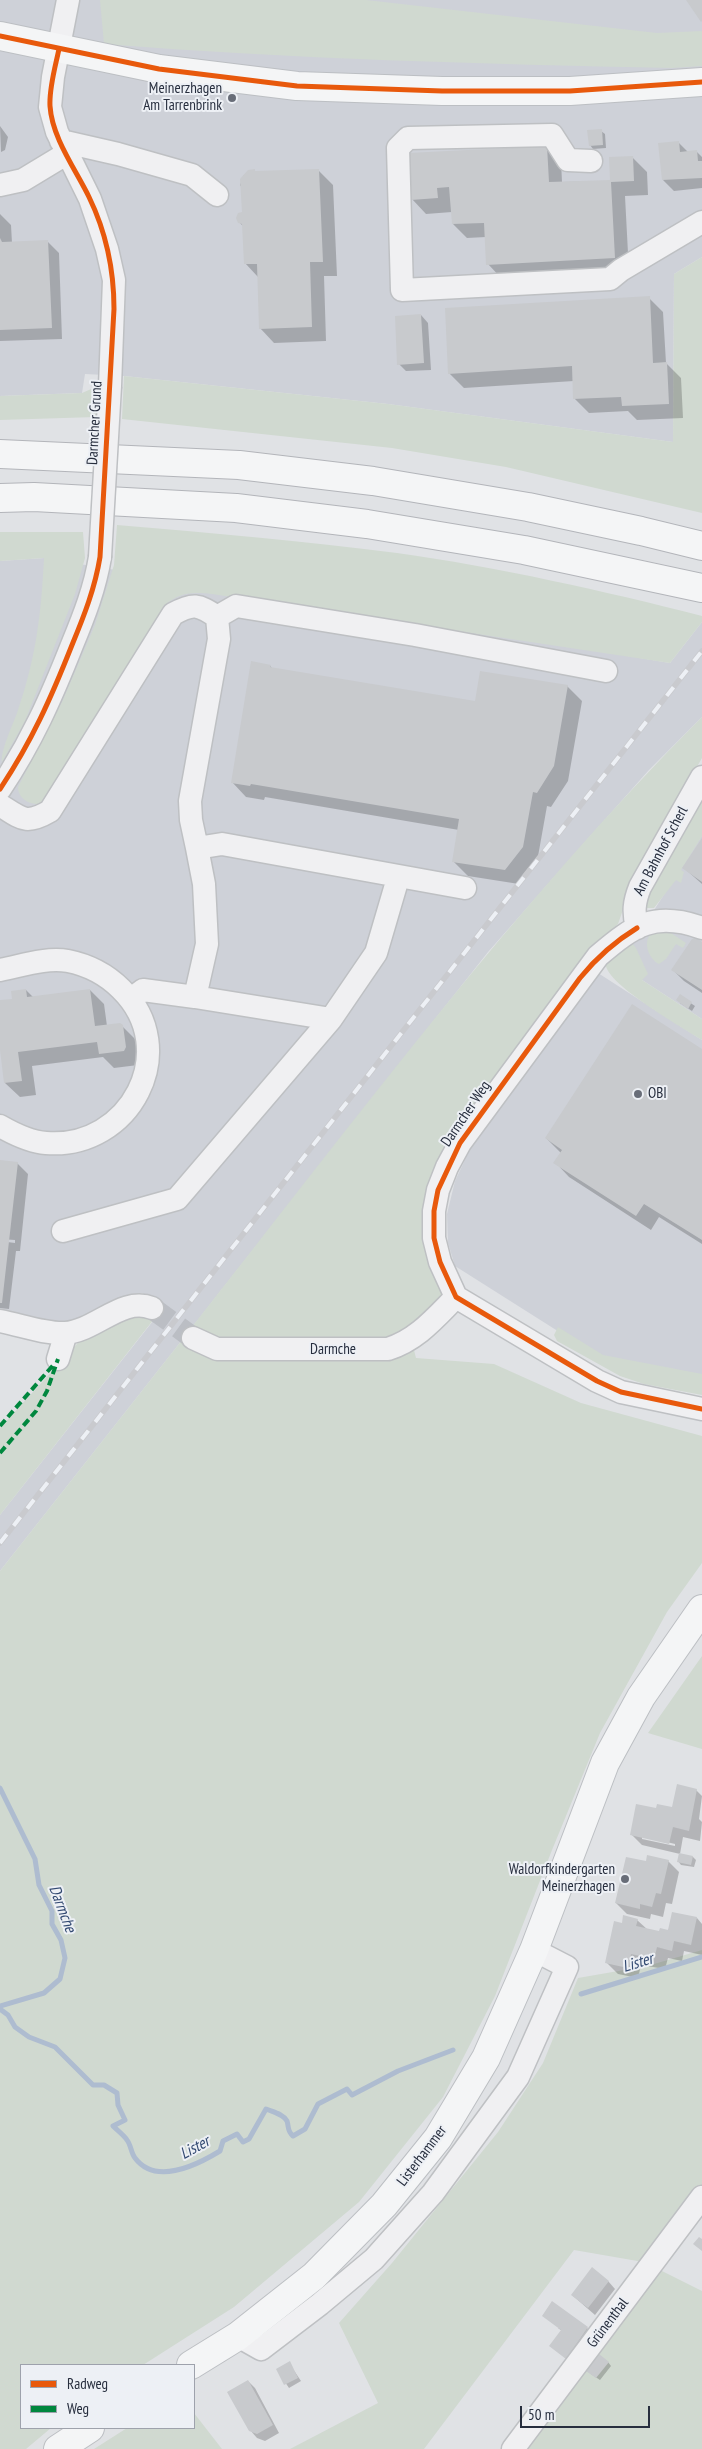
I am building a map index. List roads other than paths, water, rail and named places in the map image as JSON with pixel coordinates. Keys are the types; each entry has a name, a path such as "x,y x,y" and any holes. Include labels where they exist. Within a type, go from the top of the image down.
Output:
{"main road":[{"path":"0,36 59,50 159,69 297,86 442,91 570,91 702,82"},
{"path":"0,454 239,465 374,481 528,507 702,546"},
{"path":"0,498 34,497 236,508 367,524 524,550 695,587"},
{"name":"Listerhammer","path":"193,2364 238,2336 314,2276 384,2205 438,2138 486,2058 534,1950 560,1877 605,1763 641,1697 702,1609"},
{"path":"58,2449 88,2429"}],"street":[{"name":"Darmcher Grund","path":"0,789 24,753 54,693 94,590 100,557 114,280 99,222 90,199 64,148 50,107 68,0"},
{"path":"591,161 568,160 552,135 408,138 398,148 402,290 610,279 621,270 702,222"},
{"path":"0,185 23,180 64,148 118,154 192,175 217,195"},
{"path":"0,806 24,820 36,819 50,811 173,614 188,605 202,607 217,617"},
{"path":"217,617 236,606 415,635 606,671"},
{"path":"195,997 207,944 204,884 191,820 190,801 218,639 217,617"},
{"name":"Am Bahnhof Scherl","path":"637,928 633,913 634,902 640,887 702,777"},
{"path":"197,848 222,844 398,878 464,888"},
{"path":"63,1231 177,1199 332,1019 376,953 398,878"},
{"name":"Darmcher Weg","path":"456,1297 440,1262 434,1238 434,1211 438,1190 447,1167 474,1122 580,978 598,956 614,942 637,928 663,919 702,928"},
{"path":"0,970 40,962 66,961 93,969 114,982 131,999 146,1029 149,1045 148,1064 140,1090 122,1115 100,1132 73,1142 46,1143 19,1136 0,1126"},
{"path":"131,999 143,990 332,1019"},
{"path":"456,1297 597,1381 621,1392 702,1410"},
{"name":"Darmche","path":"193,1338 217,1349 388,1349 405,1344 423,1330 456,1297"},
{"path":"0,1321 50,1332 66,1333 84,1328 137,1304 152,1308"},
{"path":"58,1359 66,1333"},
{"path":"238,2336 260,2349 374,2260 433,2193 518,2077 567,1967 534,1950"},
{"name":"Grünenthal","path":"513,2449 702,2197"}],"waterway":[{"name":"Darmche","path":"0,1788 35,1859 39,1885 52,1911 52,1924 61,1940 65,1958 60,1979 44,1993 0,2006"},
{"name":"Lister","path":"581,1994 702,1957"},
{"name":"Lister","path":"0,2009 8,2015 15,2027 29,2037 55,2047 93,2085 104,2085 117,2093 118,2105 125,2120 113,2126 126,2138 135,2158 144,2166 154,2171 165,2172 189,2167 200,2162 220,2151 223,2141 237,2134 243,2142 249,2139 266,2109 283,2117 287,2121 289,2131 293,2136 305,2129 318,2104 347,2089 352,2095 398,2071 453,2050"}],"tunnel":[{"path":"152,1308 193,1338"}],"railway":[{"path":"0,1543 702,651"}],"place":[{"name":"Meinerzhagen Am Tarrenbrink","path":"232,98"},
{"name":"OBI","path":"638,1094"},
{"name":"Waldorfkindergarten Meinerzhagen","path":"625,1879"}]}
